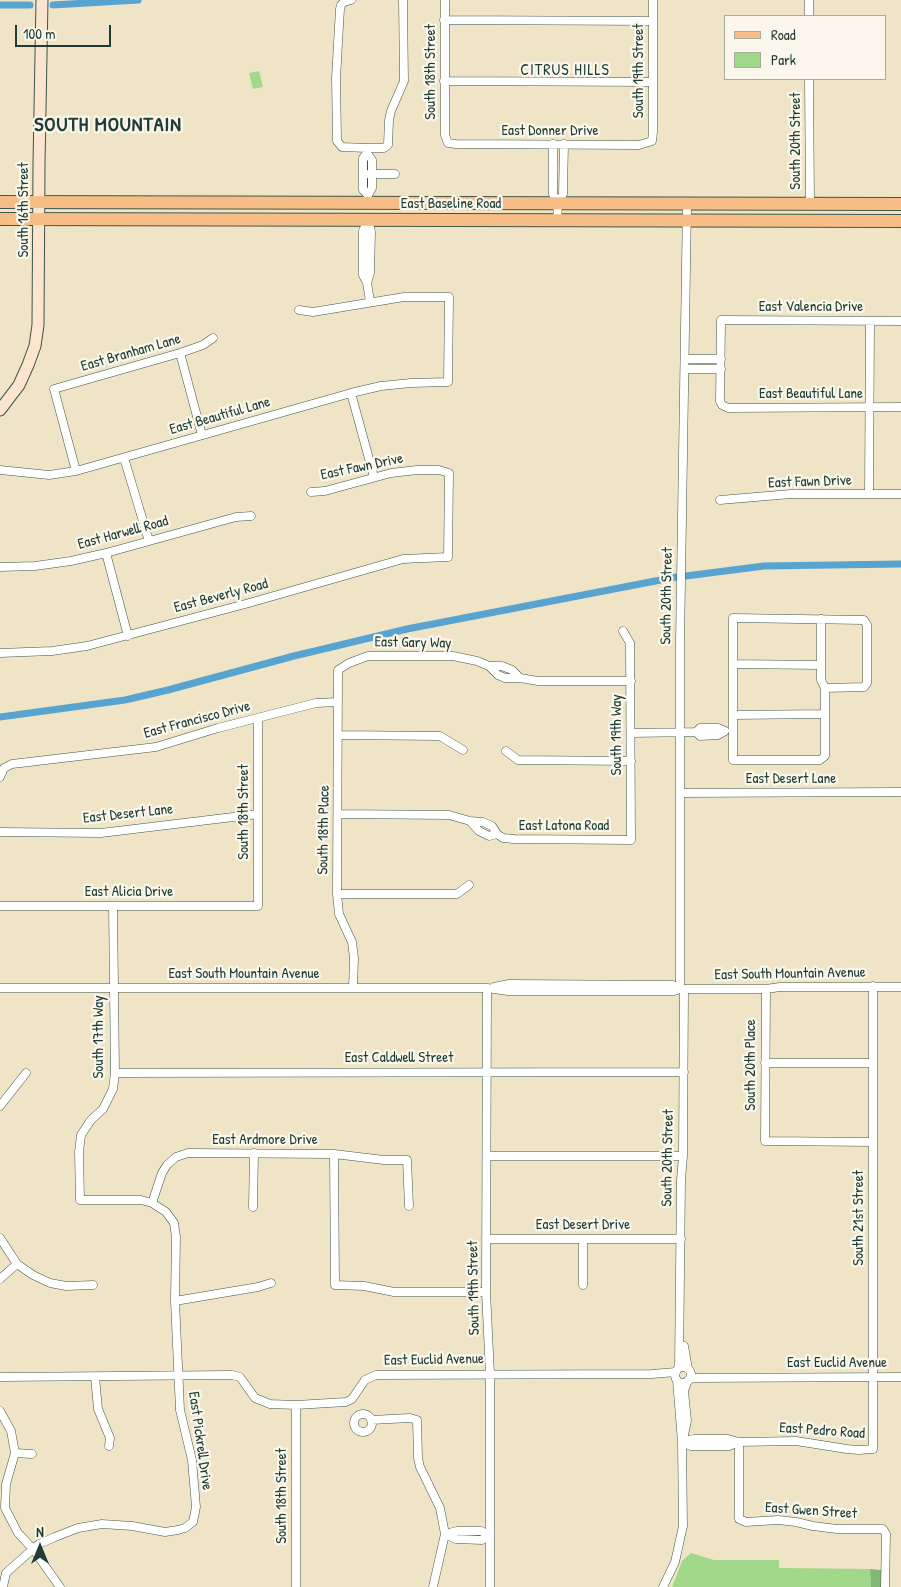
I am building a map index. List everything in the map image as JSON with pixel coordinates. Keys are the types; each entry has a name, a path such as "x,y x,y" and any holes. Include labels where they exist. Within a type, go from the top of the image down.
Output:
{"main road":[{"name":"South 16th Street","path":"0,410 19,385 35,346 38,325 42,4"},
{"name":"East Baseline Road","path":"0,202 189,203 368,199 558,204 901,204"},
{"path":"368,199 368,220"},
{"path":"212,220 229,214 260,211 272,202 280,212 294,220"},
{"path":"132,220 150,213 184,209 189,203"},
{"path":"732,221 753,215 794,213 803,210 810,204 815,211 830,221"},
{"name":"East Baseline Road","path":"0,220 901,221"}],"street":[{"path":"351,0 344,2 340,9 336,78 337,141 342,147 367,150 384,148 388,145 389,120 404,81 403,0"},
{"name":"South 18th Street","path":"445,0 445,135 448,143"},
{"name":"South 19th Street","path":"652,141 653,0"},
{"path":"809,0 809,15"},
{"path":"444,20 653,20"},
{"name":"South 20th Street","path":"809,80 810,204"},
{"path":"444,81 653,82"},
{"name":"East Donner Drive","path":"448,143 639,145 652,141"},
{"path":"553,144 553,194 558,204"},
{"path":"557,221 558,204 563,194 564,144"},
{"path":"367,150 363,158 363,190 368,199"},
{"path":"367,150 372,160 372,188 368,199"},
{"path":"553,172 564,171"},
{"path":"363,174 395,174"},
{"name":"South 20th Street","path":"663,1587 675,1562 682,1533 682,1442 677,1375 680,1356 684,1072 681,732 687,204"},
{"path":"299,310 313,312 370,301 367,283 362,275 367,256 362,231 368,220"},
{"name":"East Beautiful Lane","path":"0,470 49,475 76,471 351,393 382,386 448,382 449,297 404,297 370,301"},
{"name":"East Valencia Drive","path":"721,359 721,320 901,321"},
{"path":"869,494 870,321"},
{"name":"East Branham Lane","path":"76,471 54,389 180,353 203,345 213,338"},
{"path":"180,353 202,435"},
{"path":"685,359 721,359 721,369 685,368"},
{"name":"East Beautiful Lane","path":"721,369 720,401 722,405 728,408 901,407"},
{"path":"351,393 374,477"},
{"path":"124,458 149,541"},
{"name":"East Fawn Drive","path":"311,492 325,491 374,477 417,470 439,470 449,473 448,556"},
{"name":"East Fawn Drive","path":"720,500 791,494 901,494"},
{"name":"East Harwell Road","path":"0,566 35,566 71,561 236,517 251,516"},
{"path":"106,553 128,636"},
{"name":"East Beverly Road","path":"0,653 52,651 87,646 403,559 448,556"},
{"path":"821,619 821,680 825,688 825,756 820,760 733,760 729,732 732,715 733,618 821,619 864,620 867,625 867,683 864,687 825,688"},
{"name":"South 19th Way","path":"624,631 630,643 631,840"},
{"name":"East Gary Way","path":"338,670 349,663 368,656 454,656 477,661 489,666 498,675 506,678 538,681 630,681"},
{"path":"733,664 821,665"},
{"name":"South 18th Place","path":"338,670 337,894 339,914 352,942 354,958 353,988"},
{"name":"East Francisco Drive","path":"0,777 4,768 12,764 156,747 316,703 338,702"},
{"path":"732,715 825,714"},
{"name":"South 18th Street","path":"258,718 258,906"},
{"path":"631,733 696,732 700,736 718,736 729,732"},
{"path":"338,735 440,736 463,750"},
{"path":"506,751 518,760 631,761"},
{"name":"East Desert Lane","path":"681,793 901,792"},
{"name":"East Desert Lane","path":"0,832 101,833 258,814"},
{"name":"East Latona Road","path":"338,814 449,815 470,821 489,836 497,834 503,838 514,839 631,840"},
{"path":"337,894 458,894 469,885"},
{"name":"East Alicia Drive","path":"0,906 258,906"},
{"name":"South 17th Way","path":"113,906 115,1073 113,1089 108,1100 81,1135 78,1152 80,1200 141,1200 166,1212 174,1223 176,1237 175,1301 178,1376"},
{"name":"East South Mountain Avenue","path":"0,988 487,988 509,984 673,984 682,989 901,987"},
{"name":"South 21st Street","path":"873,986 873,1449"},
{"name":"South 19th Street","path":"487,988 486,1292 490,1374 490,1587"},
{"name":"South 20th Place","path":"766,989 765,1141 873,1142"},
{"path":"765,1063 872,1063"},
{"name":"East Caldwell Street","path":"115,1073 684,1072"},
{"path":"0,1106 26,1073"},
{"name":"East Ardmore Drive","path":"152,1204 162,1173 176,1157 188,1153 254,1153 334,1154 384,1160 407,1160 408,1206"},
{"path":"253,1207 254,1153"},
{"path":"334,1154 335,1285 364,1286 394,1292 486,1292"},
{"path":"487,1156 683,1156"},
{"path":"0,1238 17,1264 33,1275 50,1283 66,1286 93,1285"},
{"name":"East Desert Drive","path":"486,1239 681,1239"},
{"path":"583,1239 583,1285"},
{"path":"0,1279 17,1264"},
{"path":"175,1301 271,1283"},
{"name":"South 20th Street","path":"680,1327 684,1334 689,1375 684,1391 687,1421 682,1442"},
{"path":"684,1368 689,1375 681,1382 677,1375 684,1368"},
{"name":"East Euclid Avenue","path":"0,1377 232,1375 240,1377 255,1398 270,1404 296,1405 346,1402 352,1399 365,1380 376,1375 677,1375"},
{"name":"East Euclid Avenue","path":"689,1375 713,1377 901,1377"},
{"name":"East Pickrell Drive","path":"32,1549 55,1536 78,1528 102,1524 132,1526 165,1532 185,1528 192,1522 196,1507 192,1460 180,1410 178,1376"},
{"path":"96,1377 98,1409 110,1438 108,1446"},
{"name":"South 18th Street","path":"296,1405 296,1587"},
{"path":"0,1411 11,1431 15,1453 6,1484 5,1508 18,1534 32,1549 60,1587"},
{"path":"371,1420 410,1418 417,1420 420,1467 440,1508 445,1534 433,1587"},
{"name":"East Pedro Road","path":"682,1442 690,1440 728,1440 739,1442 796,1441 853,1450 873,1449"},
{"name":"East Gwen Street","path":"739,1442 739,1519 746,1522 778,1520 837,1529 883,1529 886,1534 886,1587"},
{"path":"15,1453 32,1454"},
{"path":"481,1530 490,1536 482,1540 456,1540 445,1534 457,1531 481,1530"},
{"path":"466,1531 466,1540"},
{"path":"3,1587 6,1573 32,1549"}],"green space":[{"path":"259,71 263,87 253,89 249,73"},
{"path":"691,1553 714,1560 779,1560 779,1568 870,1569 871,1587 672,1587 682,1561"},
{"path":"870,1569 881,1570 881,1587 871,1587"}],"waterway":[{"path":"53,5 138,0"},
{"path":"0,5 30,5"},
{"path":"686,576 764,566 901,564"},
{"path":"0,717 125,700 407,629 676,577"}],"district":[{"name":"CITRUS HILLS","path":"565,71"},
{"name":"SOUTH MOUNTAIN","path":"108,126"}]}
